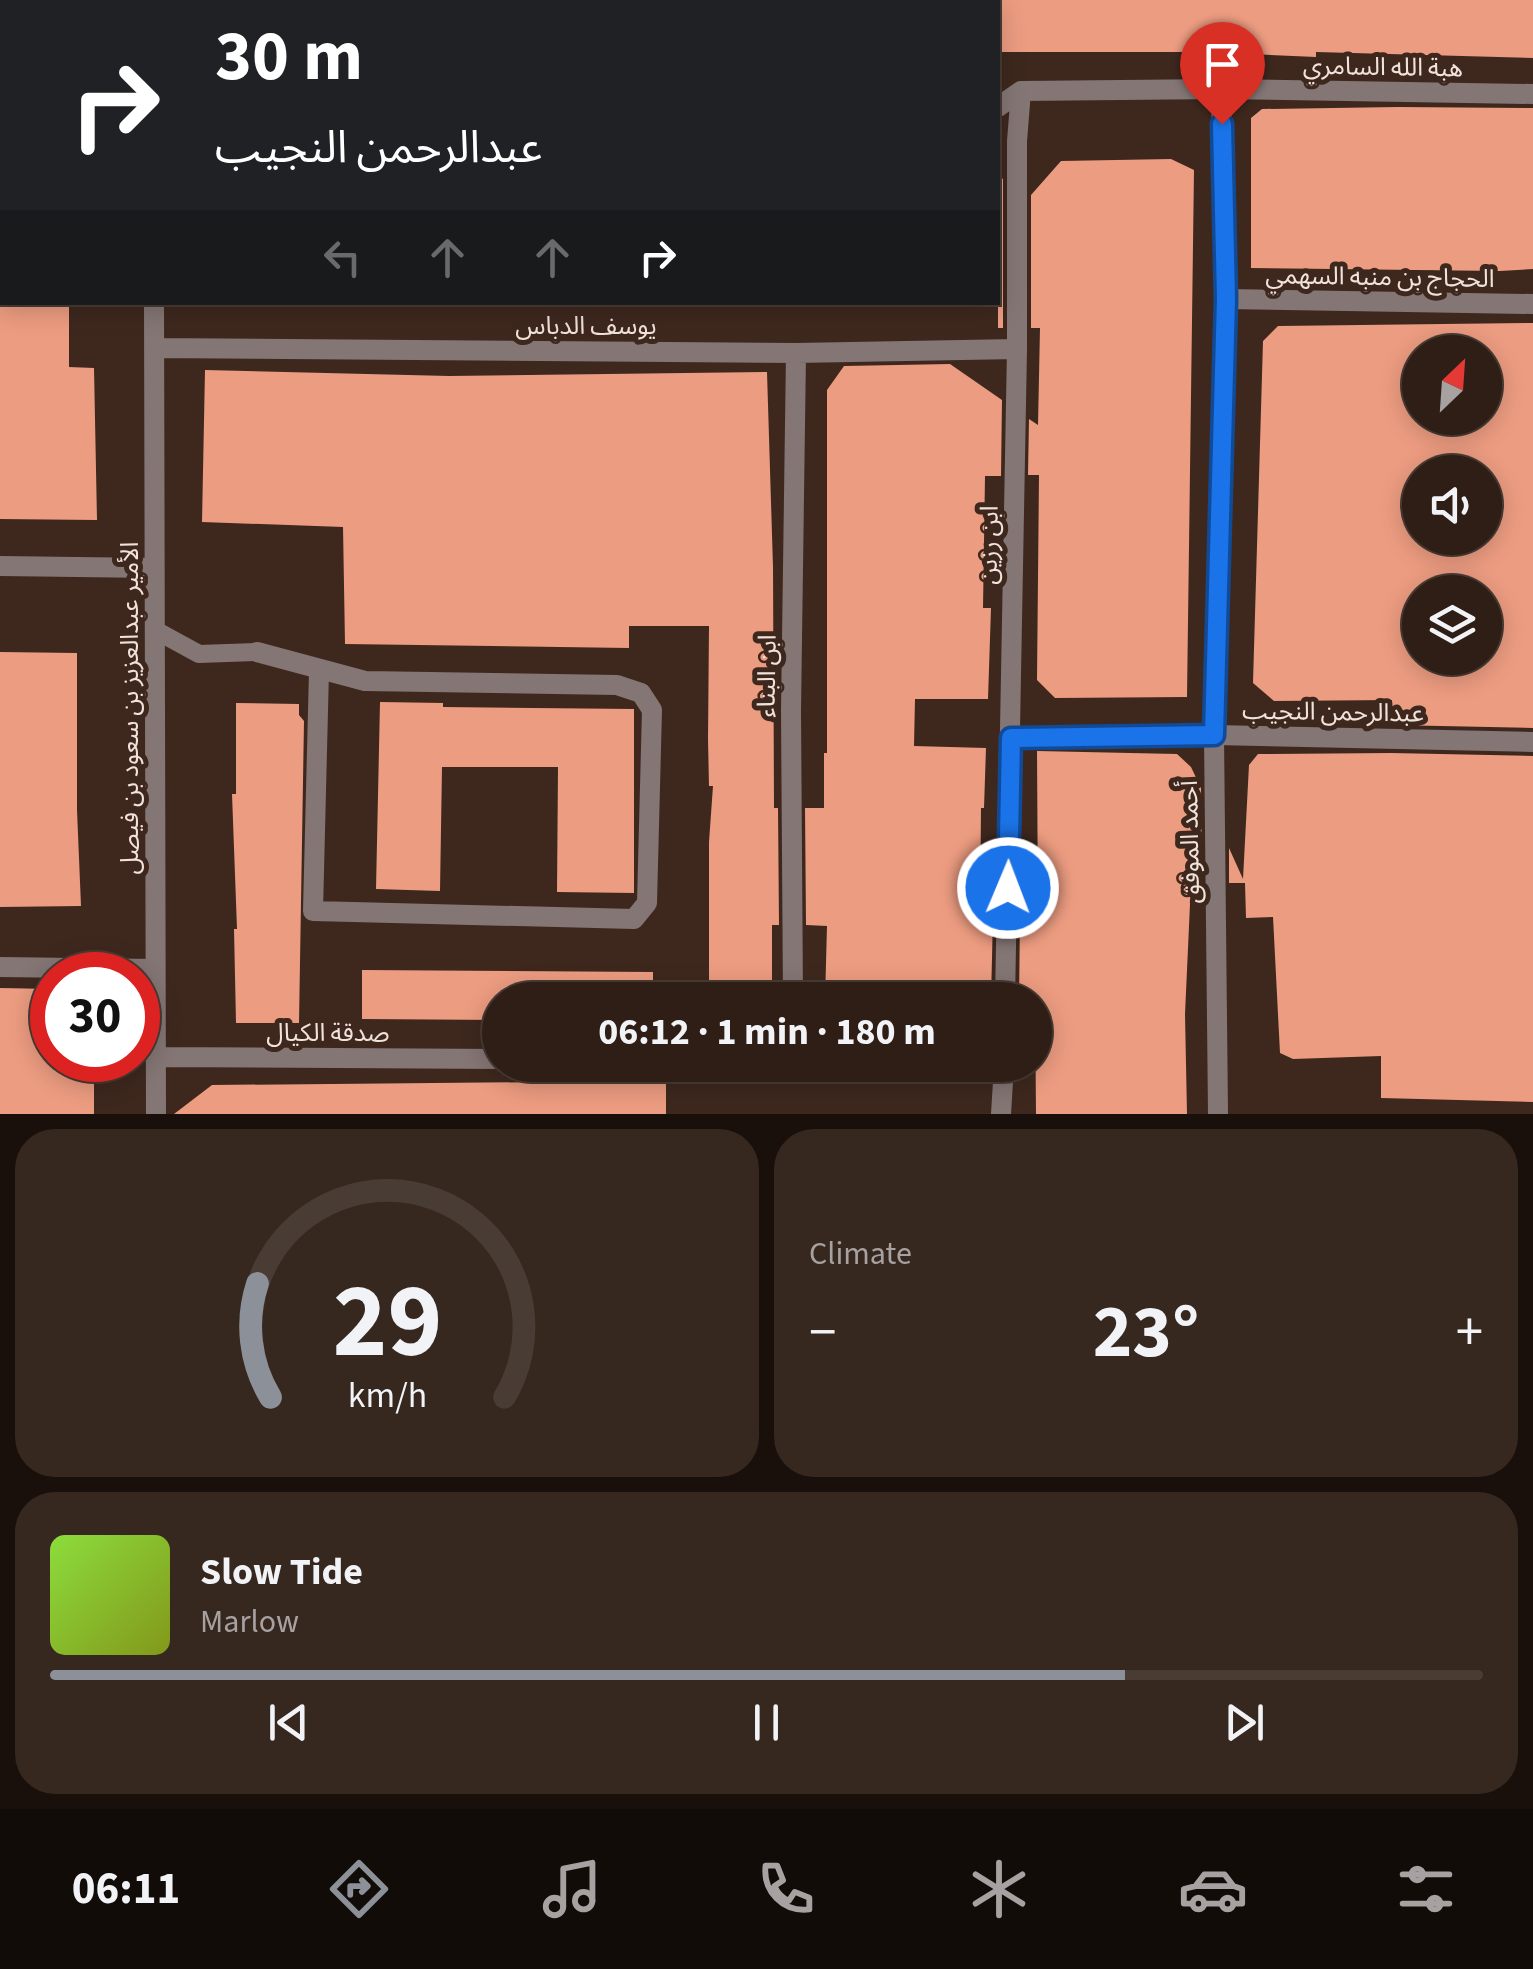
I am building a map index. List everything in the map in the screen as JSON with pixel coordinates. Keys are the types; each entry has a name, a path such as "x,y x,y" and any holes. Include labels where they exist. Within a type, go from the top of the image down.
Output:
{"street":[{"name":"هبة الله السامري","path":"1020,91 1220,89 1533,94"},
{"name":"أحمد الموفق","path":"1218,1114 1214,735 1226,299 1220,89"},
{"path":"1000,106 1020,91"},
{"name":"ابن رزين","path":"1005,982 1016,349 1007,140 1020,91"},
{"name":"الحجاج بن منبه السهمي","path":"1226,299 1533,304"},
{"name":"الأمير عبدالعزيز بن سعود بن فيصل","path":"154,305 155,952"},
{"name":"يوسف الدباس","path":"156,348 796,353 1016,349"},
{"name":"ابن البناء","path":"793,982 791,711 796,353"},
{"path":"0,566 154,568"},
{"path":"257,652 365,681 617,685 641,693 652,710 648,903 641,914 634,919 313,911 319,671"},
{"name":"عبدالرحمن النجيب","path":"1011,738 1214,735 1533,742"},
{"path":"0,967 30,967"},
{"name":"صدقة الكيال","path":"160,1056 482,1059"},
{"name":"الأمير عبدالعزيز بن سعود بن فيصل","path":"156,1082 156,1114"},
{"path":"1001,1114 1003,1082"}],"lane":[{"path":"155,630 199,654 257,652"}],"building":[{"path":"1000,0 1533,0 1533,58 1000,52"},
{"path":"1533,108 1533,269 1251,268 1251,118 1262,109"},
{"path":"1171,159 1194,170 1187,697 1055,698 1037,680 1039,475 1028,475 1029,419 1038,425 1040,328 1031,328 1031,195 1061,161"},
{"path":"1000,177 1003,328 998,328 1000,305"},
{"path":"0,305 69,305 69,367 94,368 97,520 0,519"},
{"path":"1533,323 1533,728 1392,725 1392,700 1274,701 1253,683 1263,341 1278,326"},
{"path":"950,364 1002,400 1001,476 985,476 983,608 991,608 988,699 915,699 914,746 986,748 980,914 993,915 991,982 825,982 827,926 806,925 805,808 824,808 827,753 827,390 844,366"},
{"path":"205,370 449,376 767,372 779,925 772,925 772,982 709,982 713,786 709,786 709,626 629,626 629,648 345,644 343,527 202,522"},
{"path":"0,652 77,653 81,906 0,907"},
{"path":"380,702 443,703 443,707 634,709 634,893 557,892 558,767 442,767 440,891 376,889"},
{"path":"236,703 299,704 299,715 304,721 299,1023 236,1023 232,794 236,794"},
{"path":"1037,751 1177,754 1191,767 1201,788 1202,882 1191,882 1185,1014 1187,1114 1036,1114 1036,1082 1052,1082 1052,982 1019,982 1020,916 1038,916"},
{"path":"1258,754 1533,756 1533,1102 1381,1098 1381,1056 1293,1059 1280,1053 1273,917 1246,918 1245,883 1229,883 1229,848 1243,879 1249,765"},
{"path":"362,970 653,972 653,982 482,982 482,1020 362,1019"},
{"path":"0,988 30,989 30,1082 94,1082 94,1114 0,1114"},
{"path":"666,1082 666,1114 174,1114 212,1085"}],"route":[{"path":"1008,888 1011,738 1214,735 1226,299 1222,124"}]}
